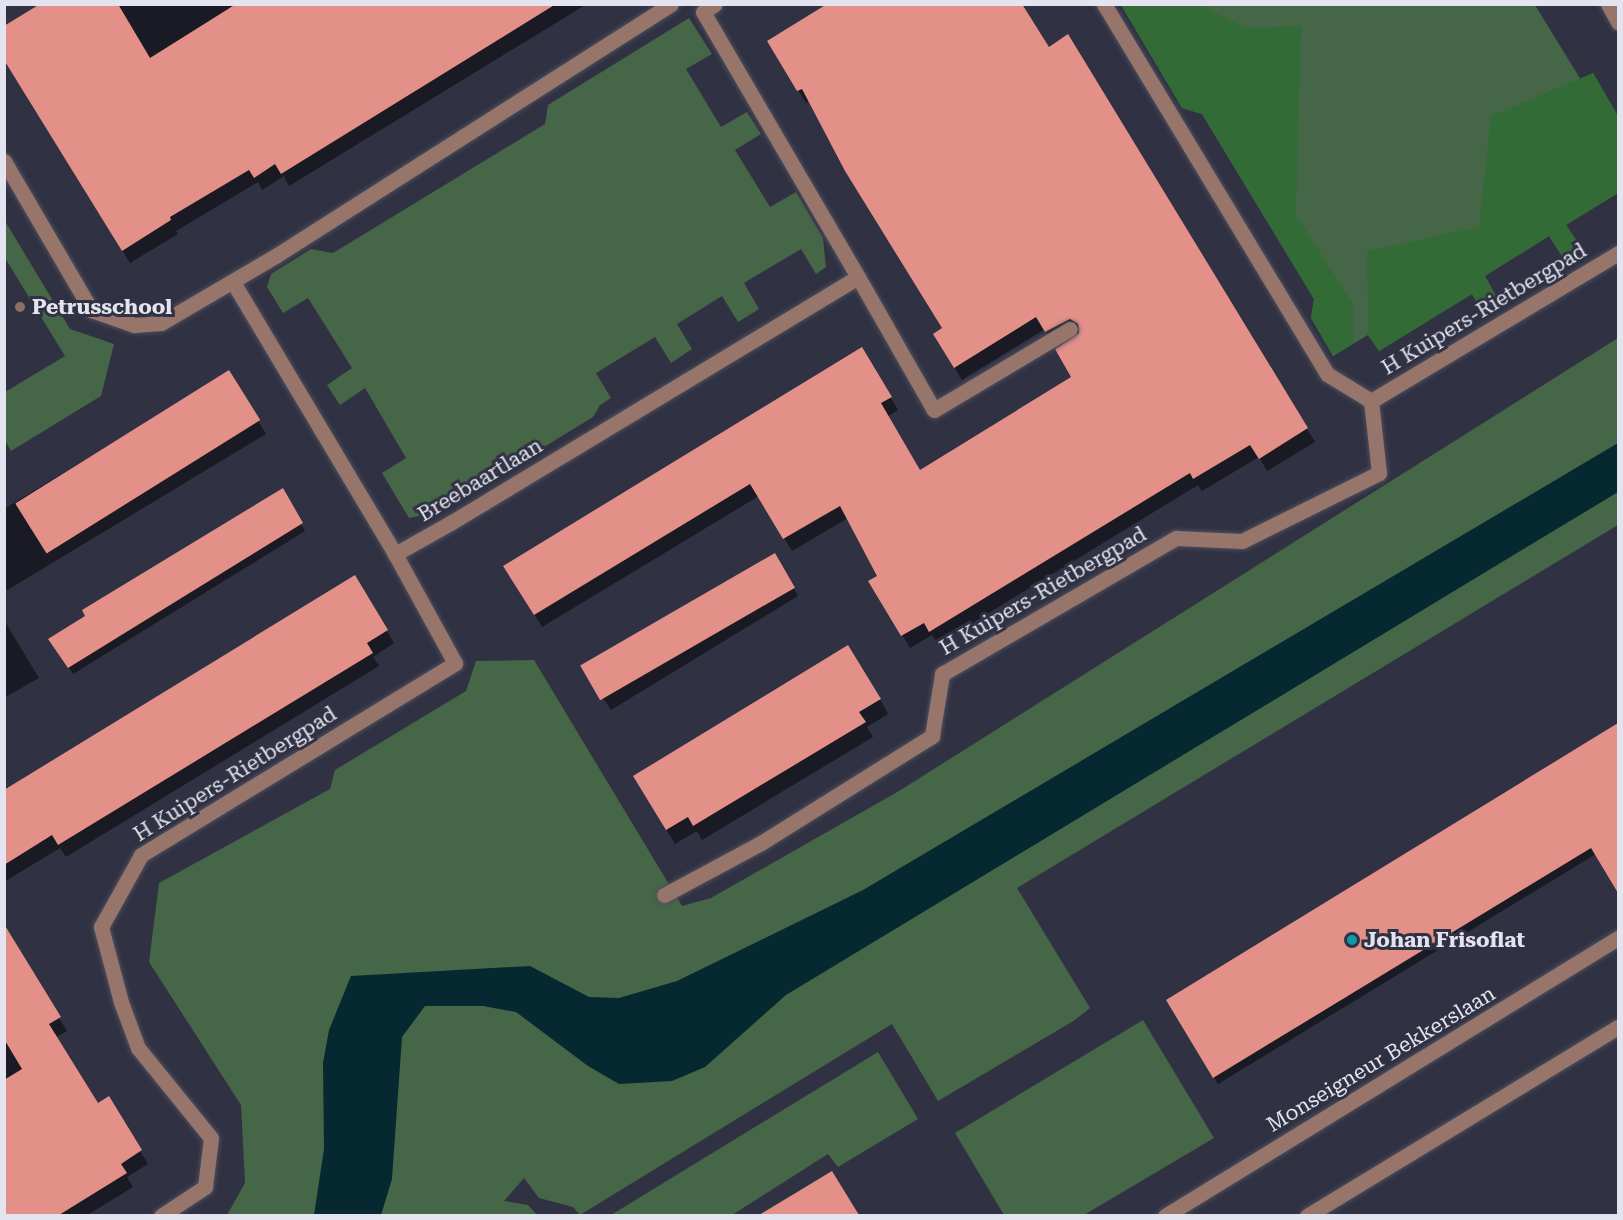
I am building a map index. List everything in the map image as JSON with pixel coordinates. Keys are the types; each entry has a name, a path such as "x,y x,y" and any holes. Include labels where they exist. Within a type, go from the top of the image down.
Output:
{"street":[{"path":"4,160 91,310 134,325 161,323 233,282 671,4"},
{"name":"H Kuipers-Rietbergpad","path":"1104,4 1327,374 1371,402"},
{"path":"1608,4 1618,22"},
{"path":"706,7 934,410 1070,329"},
{"name":"H Kuipers-Rietbergpad","path":"1371,402 1618,253"},
{"name":"Breebaartlaan","path":"395,554 858,277"},
{"path":"233,282 395,554"},
{"name":"H Kuipers-Rietbergpad","path":"664,895 761,843 932,736 942,674 952,668 1176,538 1242,541 1378,473 1371,402"},
{"name":"H Kuipers-Rietbergpad","path":"161,1215 204,1187 212,1138 138,1048 121,1002 100,927 141,855 455,663 395,554"},
{"name":"Monseigneur Bekkerslaan","path":"1165,1215 1618,938"},
{"path":"1307,1215 1618,1027"}],"green space":[{"path":"1121,5 1535,5 1581,80 1593,73 1618,116 1618,193 1566,225 1583,250 1565,261 1549,236 1485,276 1499,301 1482,311 1472,294 1379,351 1368,335 1333,356 1311,318 1314,299 1202,114 1182,108"},
{"path":"1121,5 1200,5 1246,28 1301,26 1296,215 1353,303 1353,344 1333,356 1311,318 1314,299 1202,114 1182,108"},
{"path":"689,18 712,54 686,69 721,127 747,112 761,134 735,150 770,207 796,192 823,238 826,267 816,274 801,249 744,283 759,309 738,322 722,296 677,324 692,349 671,363 655,337 596,373 611,398 600,405 593,417 438,512 409,518 382,473 406,458 365,388 340,405 327,385 352,368 308,298 283,313 267,287 271,274 311,249 333,253 545,124 548,105"},
{"path":"1593,73 1618,116 1618,193 1566,225 1583,250 1565,261 1549,236 1484,276 1499,301 1482,311 1472,294 1379,351 1368,335 1367,251 1479,227 1491,116"},
{"path":"5,221 70,329 114,344 101,396 11,451 5,440 5,392 65,356 5,258"},
{"path":"1618,338 1618,525 1017,888 1090,1008 1075,1020 938,1101 892,1024 580,1215 573,1207 539,1198 524,1178 504,1201 528,1205 537,1215 227,1215 245,1183 241,1105 149,962 159,883 330,789 335,770 466,691 476,661 534,660 682,906 711,898 899,791"},
{"path":"1143,1020 1214,1138 1084,1215 1004,1215 955,1133"},
{"path":"878,1052 918,1119 838,1167 828,1154 732,1215 611,1215"}],"water":[{"path":"1618,443 1618,492 786,995 705,1067 672,1081 619,1084 588,1066 516,1012 483,1006 425,1006 402,1037 392,1179 381,1215 314,1215 324,1149 323,1063 329,1030 351,976 530,966 589,997 619,998 677,981 863,890"}],"building":[{"path":"40,4 118,4 150,58 236,4 556,4 281,174 275,164 254,178 249,170 170,217 171,220 122,251 4,60 4,26"},
{"path":"827,4 1022,4 1049,47 1068,34 1308,428 1259,459 1250,445 1193,479 1190,473 929,632 924,623 901,636 868,581 877,576 840,506 783,539 750,484 534,615 503,566 862,347 892,397 881,403 920,470 1071,377 1055,349 1079,333 1078,324 1070,319 1045,332 1036,317 954,368 933,334 942,328 845,171 802,89 797,91 767,41"},
{"path":"229,370 260,420 47,554 15,504"},
{"path":"283,488 303,523 68,668 48,639 85,616 82,610"},
{"path":"775,553 795,588 600,700 580,666"},
{"path":"355,575 388,630 367,643 373,653 58,845 52,835 4,865 4,790"},
{"path":"848,645 881,699 859,712 866,722 693,826 688,817 666,830 633,776"},
{"name":"Johan Frisoflat","path":"1618,723 1618,893 1591,848 1213,1078 1166,1000"},
{"path":"4,924 61,1017 49,1024 98,1103 109,1096 142,1150 121,1164 127,1173 59,1215 4,1215 4,1080 22,1069 4,1039"},
{"path":"832,1171 859,1215 759,1215"}],"place":[{"name":"Petrusschool","path":"20,307"},
{"name":"Johan Frisoflat","path":"1352,940"}]}
